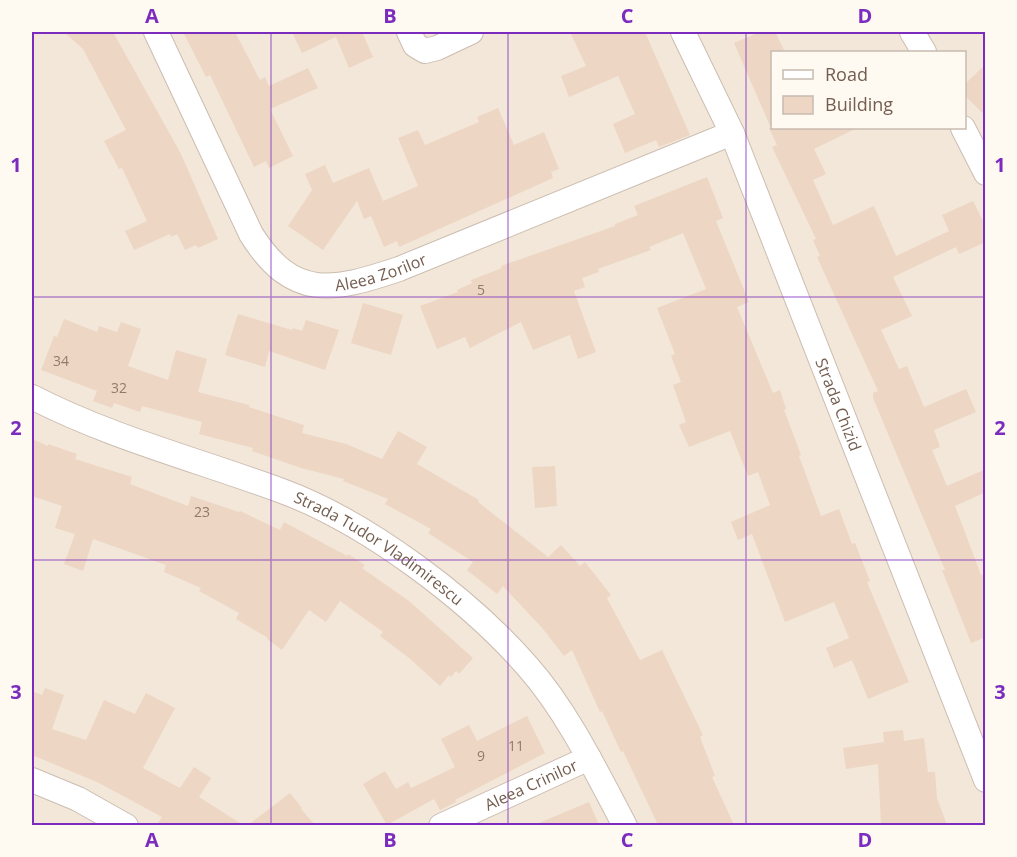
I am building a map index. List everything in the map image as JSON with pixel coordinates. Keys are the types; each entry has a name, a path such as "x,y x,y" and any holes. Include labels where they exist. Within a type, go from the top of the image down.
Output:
{"street":[{"name":"Aleea Zorilor","path":"156,32 257,244 274,266 299,281 315,285 348,284 399,268 732,133"},
{"path":"409,32 415,45 425,51 437,48 471,32"},
{"name":"Strada Chizid","path":"683,32 732,133 986,780"},
{"path":"912,32 923,51"},
{"path":"964,129 986,173"},
{"name":"Strada Tudor Vladimirescu","path":"32,397 100,429 284,491 344,519 402,556 488,625 529,668 589,758 625,825"},
{"name":"Aleea Crinilor","path":"441,825 589,758"},
{"path":"32,780 78,799 126,825"}],"shaded area":[{"path":"32,32 985,32 985,825 32,825"}],"building":[{"path":"64,32 113,32 181,154 218,239 198,248 196,245 185,250 177,234 171,237 170,234 134,250 125,231 147,221 122,168 119,169 104,141 126,130 83,49"},
{"path":"183,32 235,32 260,80 265,77 269,86 308,68 318,88 270,109 293,156 269,168 266,161 254,167 210,75 206,77"},
{"path":"292,32 362,32 373,57 349,68 336,37 302,53"},
{"path":"570,32 645,32 690,135 659,147 656,140 625,153 613,124 635,114 618,76 569,97 561,76 586,66"},
{"path":"760,32 775,32 784,51 771,51 771,128 734,43"},
{"path":"986,64 986,116 966,97 966,83"},
{"path":"498,108 514,145 544,132 559,169 551,172 553,178 399,247 397,241 384,247 371,216 364,219 357,201 323,250 288,226 312,190 305,174 325,165 333,183 369,168 383,201 418,186 398,138 418,130 425,145 479,122 477,117"},
{"path":"769,128 855,129 814,149 826,174 813,180 833,225 874,206 896,256 949,231 942,215 973,201 986,227 986,242 959,254 956,247 893,277 912,316 881,330 899,369 907,366 924,407 966,389 976,412 934,430 940,447 932,450 947,486 986,469 986,492 955,506 981,575 986,574 986,637 971,643 942,570 945,570 873,398 873,393 878,391 817,257 820,256 813,240 816,239 772,147 777,145"},
{"path":"707,177 723,218 716,221 749,302 737,307 773,393 780,390 786,409 784,410 821,516 839,509 852,544 855,543 870,581 867,582 909,682 868,699 852,660 834,668 826,648 849,638 834,602 785,622 752,534 738,540 731,522 770,505 758,472 748,476 730,431 689,447 679,425 686,422 673,385 681,382 671,356 675,354 657,308 706,289 683,233 649,247 651,250 598,269 599,272 582,278 585,287 574,291 596,352 578,359 570,335 533,350 521,322 470,348 465,337 437,349 420,306 458,292 457,290 472,283 471,280 502,268 501,266 615,226 615,224 638,215 634,206"},
{"path":"363,303 403,315 391,355 351,343"},
{"path":"238,314 292,330 293,328 302,331 306,320 339,330 325,370 269,351 265,367 225,355"},
{"path":"64,319 97,332 99,326 117,332 121,322 141,329 128,366 168,380 176,350 207,359 198,392 249,405 249,407 304,425 302,433 346,444 382,459 398,431 427,447 417,464 479,500 478,502 548,557 561,545 580,566 585,562 611,595 607,598 640,660 662,650 703,735 700,737 715,776 712,777 734,825 658,825 623,751 621,752 602,711 600,712 572,650 564,656 543,629 503,586 497,594 467,570 473,562 428,533 431,529 385,504 388,499 343,481 344,479 301,468 252,451 253,448 199,434 202,422 142,406 140,412 114,403 112,408 93,401 97,391 41,370 54,336 57,337"},
{"path":"32,439 77,454 75,459 132,477 130,484 188,506 191,496 240,511 280,530 284,522 365,565 362,568 409,601 473,658 459,674 456,671 451,677 449,675 440,686 380,636 383,632 340,601 326,622 309,610 282,650 268,638 236,619 239,613 199,591 201,588 164,572 166,565 93,539 83,571 64,564 75,534 55,528 62,506 32,496"},
{"path":"555,466 557,506 535,508 532,467"},
{"path":"45,688 64,695 52,729 86,740 104,700 135,714 146,693 175,708 143,768 180,788 194,767 211,778 199,797 243,825 157,825 162,817 99,783 32,755 32,691 42,695"},
{"path":"527,716 545,753 440,810 434,799 387,825 363,784 385,771 396,789 408,782 411,788 455,767 441,739 469,725 477,741"},
{"path":"903,730 904,741 924,738 928,772 935,772 937,798 947,825 881,825 878,764 846,769 843,748 884,742 883,732"},
{"path":"290,793 315,825 248,825"},
{"path":"589,802 599,825 534,825"}]}
